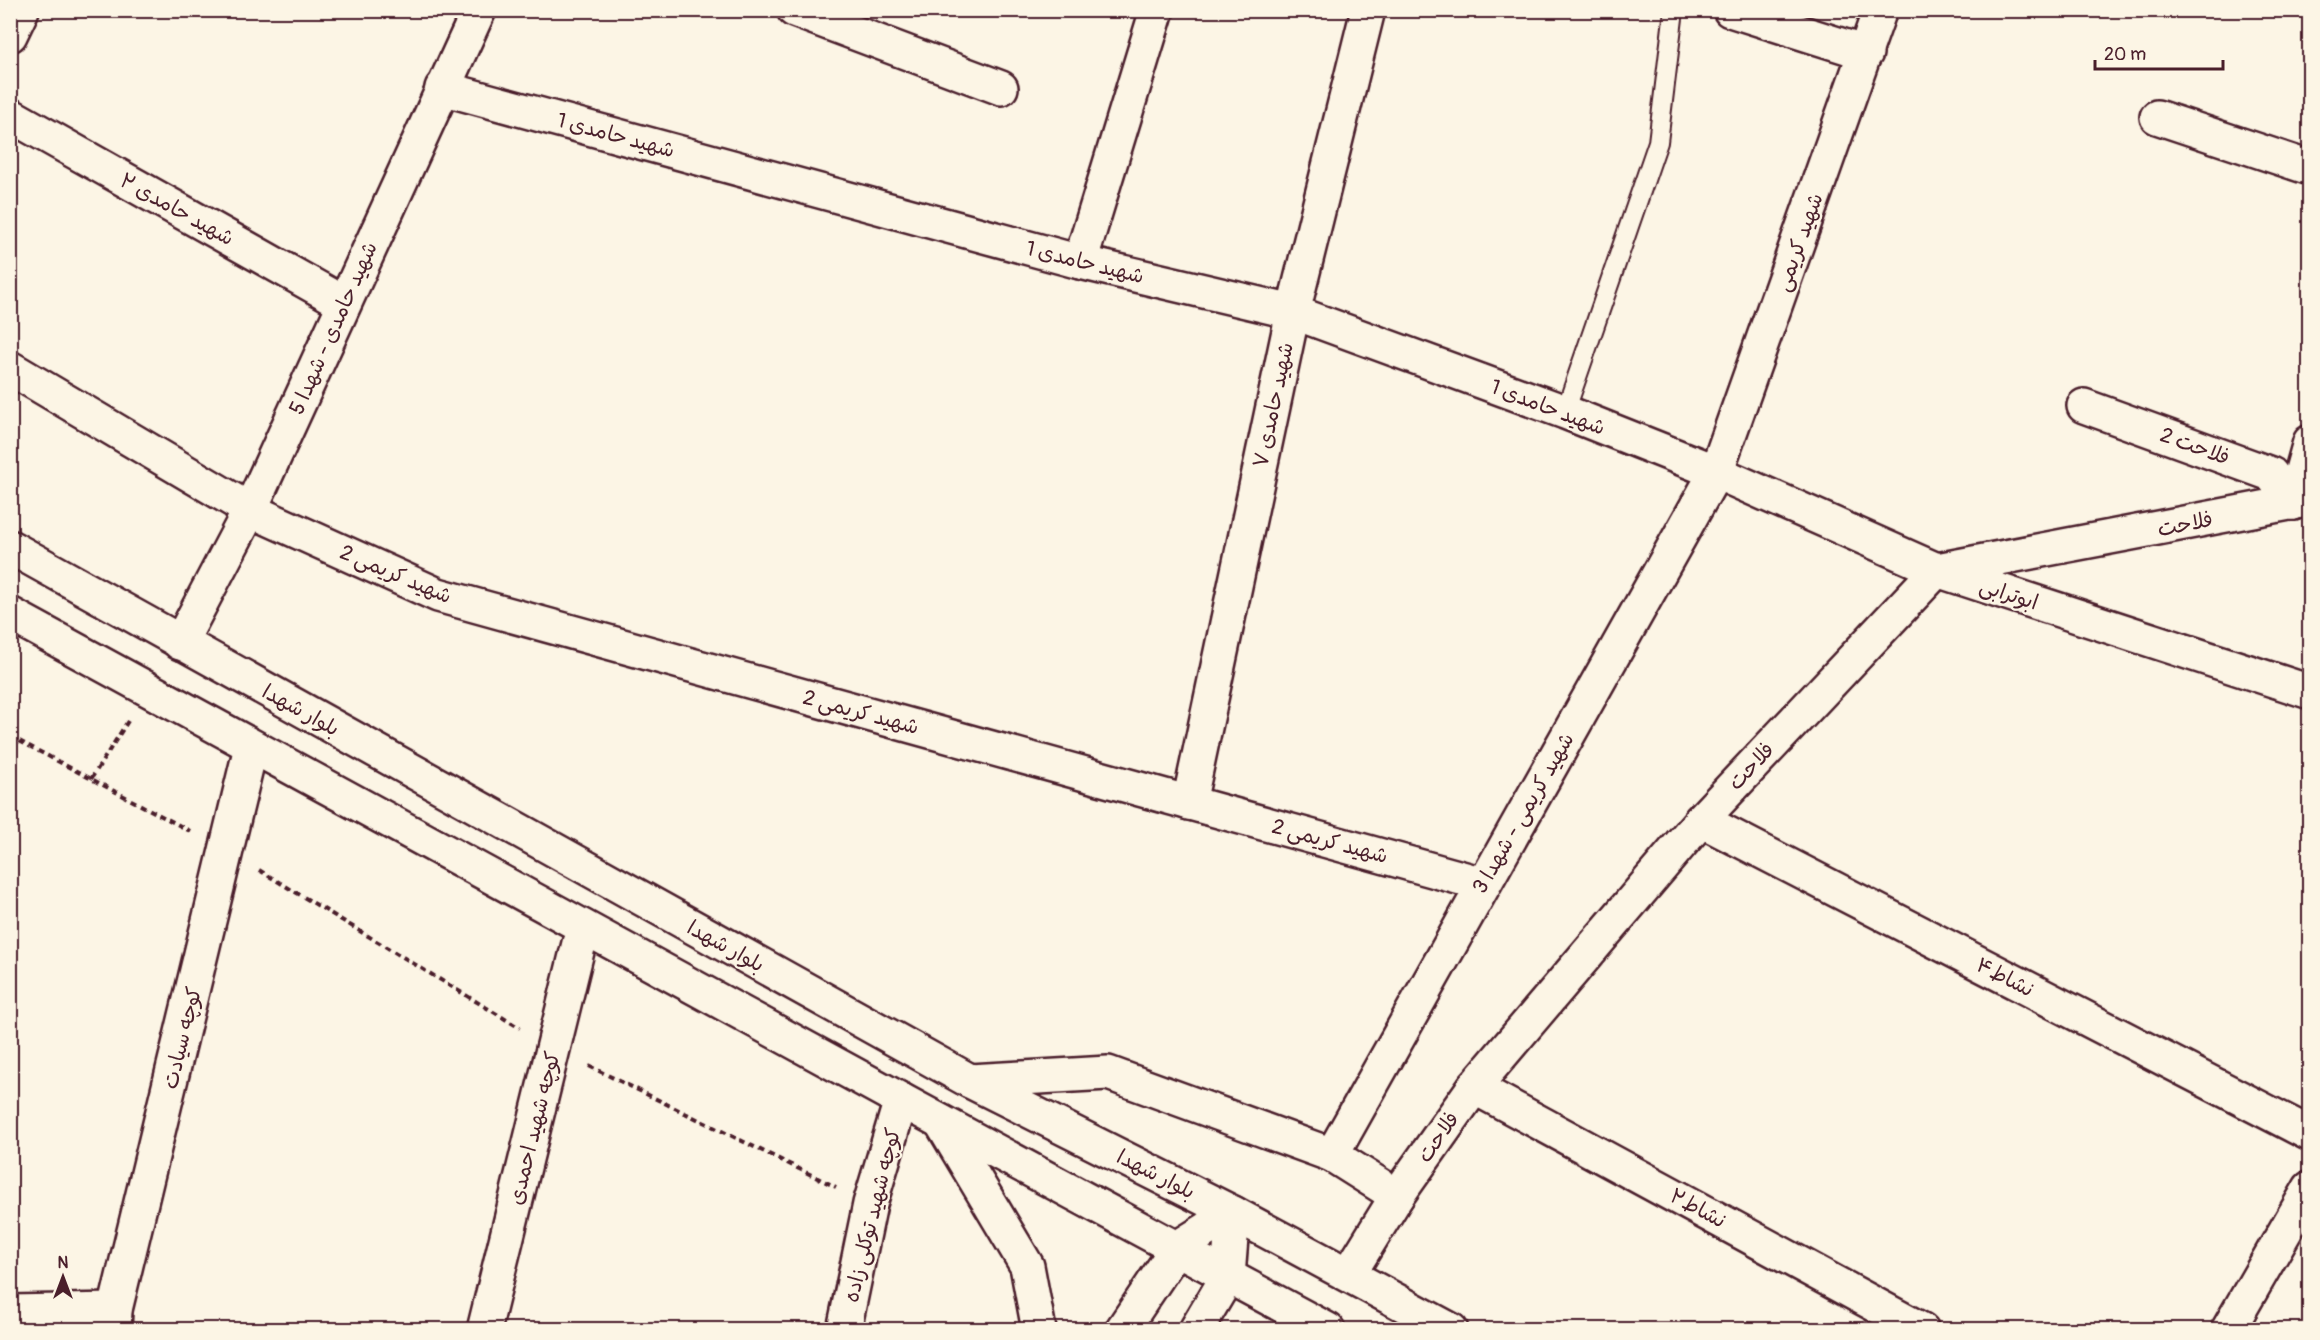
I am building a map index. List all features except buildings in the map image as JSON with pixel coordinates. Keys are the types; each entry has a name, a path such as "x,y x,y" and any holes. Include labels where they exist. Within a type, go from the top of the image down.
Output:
{"street":[{"path":"10,34 22,10"},
{"name":"شهید حامدی - شهدا 5","path":"180,643 250,510 479,10"},
{"path":"794,10 1001,88"},
{"path":"1080,262 1157,10"},
{"name":"شهید حامدی ۷","path":"1189,803 1293,312 1368,10"},
{"path":"1730,10 1866,53"},
{"name":"شهید کریمی","path":"1716,472 1880,10"},
{"name":"شهيد حامدی 1","path":"442,88 1080,262 1293,312 1565,412 1716,472"},
{"name":"شهید حامدی ۲","path":"10,115 344,303"},
{"path":"2157,117 2310,168"},
{"name":"شهيد کريمی 2","path":"10,368 250,510 438,595 1483,884"},
{"name":"فلاحت 2","path":"2084,406 2271,474 2301,501"},
{"path":"2301,501 2310,442"},
{"name":"ابوترابی","path":"1716,472 1937,570 2310,692"},
{"name":"شهيد کريمی - شهدا 3","path":"1332,1155 1716,472"},
{"name":"فلاحت","path":"1349,1274 1397,1196 1474,1087 1701,820 1937,570 2301,501"},
{"name":"بلوار شهدا","path":"10,547 970,1080 1233,1213 1451,1329"},
{"path":"10,614 941,1122 1328,1329"},
{"name":"کوچه سیادت","path":"114,1320 251,747"},
{"name":"نشاط۴","path":"1701,820 2310,1134"},
{"name":"کوچه شهید احمدی","path":"484,1329 583,927"},
{"path":"970,1080 1108,1073 1332,1155 1397,1196"},
{"name":"نشاط۲","path":"1474,1087 1922,1329"},
{"name":"کوچه شهید توکلی زاده","path":"844,1329 870,1204 901,1100"},
{"path":"941,1122 1027,1266 1039,1329"},
{"path":"2228,1329 2310,1188"},
{"path":"1122,1329 1177,1248 1233,1213"},
{"path":"1196,1329 1228,1276 1233,1213"},
{"path":"10,1312 114,1320"}],"lane":[{"path":"1565,412 1658,142 1674,10"}],"path":[{"path":"10,736 227,851 554,1049 870,1204"}]}
